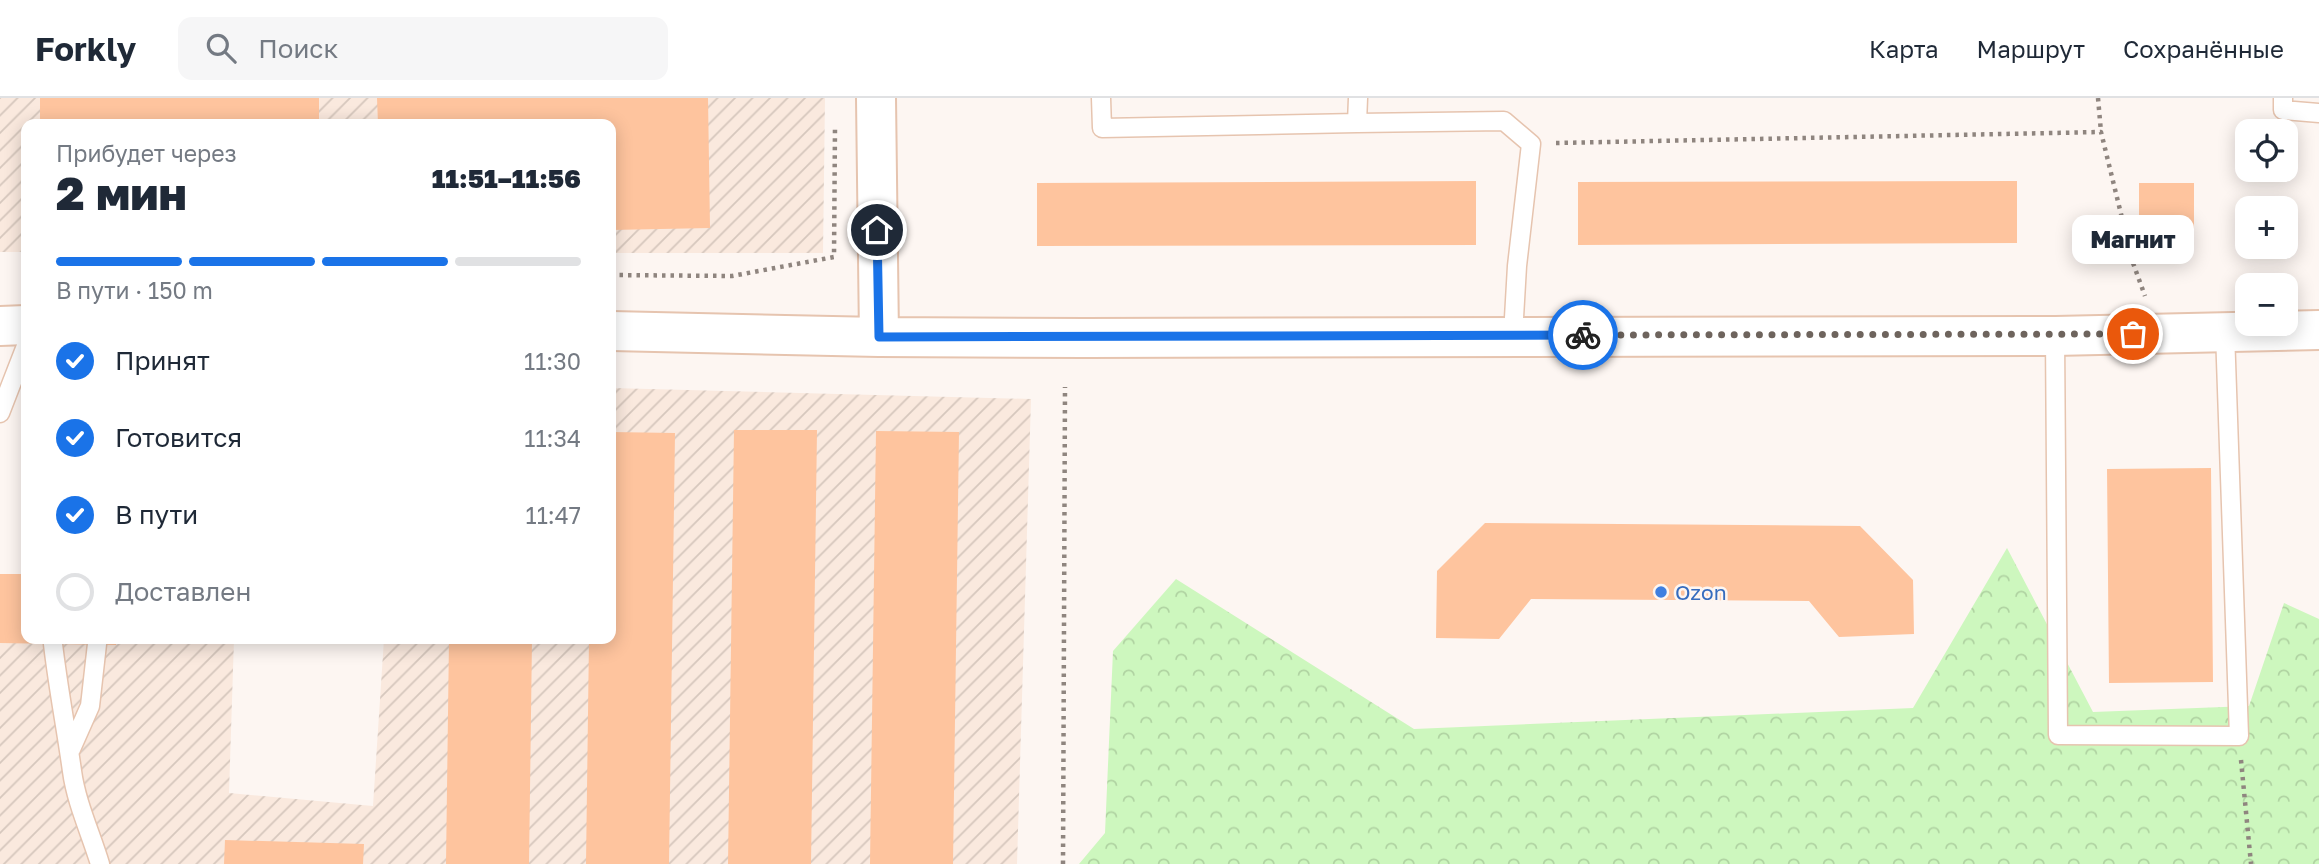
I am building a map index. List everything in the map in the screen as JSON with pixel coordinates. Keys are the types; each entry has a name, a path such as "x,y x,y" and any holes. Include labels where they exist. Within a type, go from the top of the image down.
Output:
{"main road":[{"path":"876,98 879,337"},
{"path":"0,326 21,326"},
{"path":"616,331 879,337 2056,336 2319,331"}],"lane":[{"path":"1101,98 1102,128 1504,121 1531,144 1517,266 1513,335"},
{"path":"1357,98 1357,122"},
{"path":"2283,98 2283,110 2319,113"},
{"path":"2056,336 2058,735 2239,736 2225,332"},
{"path":"0,413 21,359"},
{"path":"53,644 60,708 71,749 72,772 100,864"},
{"path":"71,749 90,706 97,644"}],"path":[{"path":"2098,98 2101,132 2133,263 2159,333"},
{"path":"616,275 732,276 834,257 835,124"},
{"path":"1531,144 2101,132"},
{"path":"1063,864 1065,387"},
{"path":"2239,736 2250,864"}],"shaded area":[{"path":"0,98 825,98 823,253 616,253 616,119 21,119 21,252 0,252"},
{"path":"616,388 1031,399 1017,864 0,864 0,574 21,574 21,644 234,644 229,793 373,806 384,644 616,644"}],"green space":[{"path":"2007,548 2093,712 2249,706 2284,603 2319,619 2319,864 1079,864 1105,833 1113,651 1176,579 1414,729 1913,708"}],"building":[{"path":"40,98 319,98 319,119 40,119"},
{"path":"377,98 708,98 710,228 616,230 616,119 378,119"},
{"path":"1476,181 1476,245 1037,246 1037,183"},
{"path":"2017,181 2017,243 1578,245 1578,182"},
{"path":"2139,183 2194,183 2194,236 2139,236"},
{"path":"734,430 817,430 811,864 728,864"},
{"path":"876,431 959,432 953,864 870,864"},
{"path":"616,432 675,433 669,864 586,864 589,644 616,644"},
{"path":"2211,468 2213,682 2109,683 2107,469"},
{"path":"1485,523 1860,526 1913,580 1914,634 1839,637 1809,601 1531,599 1499,639 1436,638 1437,571"},
{"path":"0,574 21,574 21,643 0,643"},
{"path":"449,644 532,644 529,864 446,864"},
{"path":"225,840 364,844 363,864 224,864"}],"way so far":[{"path":"1583,335 2133,334"}],"place":[{"name":"Магнит","path":"2133,334"},
{"name":"Ozon","path":"1661,592"}],"route":[{"path":"877,230 879,337 1583,335"}]}
